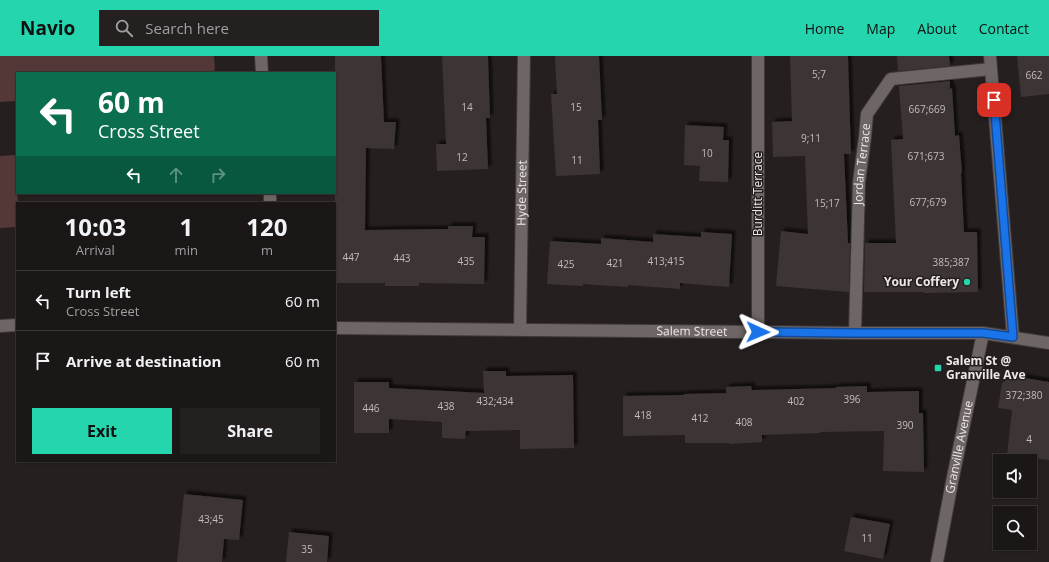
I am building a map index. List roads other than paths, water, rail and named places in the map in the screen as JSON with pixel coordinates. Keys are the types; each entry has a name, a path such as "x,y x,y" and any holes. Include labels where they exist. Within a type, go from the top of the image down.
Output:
{"street":[{"path":"261,56 262,72"},
{"name":"Hyde Street","path":"520,330 524,56"},
{"name":"Burditt Terrace","path":"758,56 758,332"},
{"path":"990,56 1013,337"},
{"name":"Jordan Terrace","path":"855,333 859,182 867,114 891,79 991,69"},
{"path":"0,326 16,325"},
{"name":"Salem Street","path":"336,328 983,333 1049,343"},
{"name":"Granville Avenue","path":"937,562 983,333"}],"place":[{"name":"Your Coffery","path":"967,282"},
{"name":"Salem St @ Granville Ave","path":"938,368"}]}
